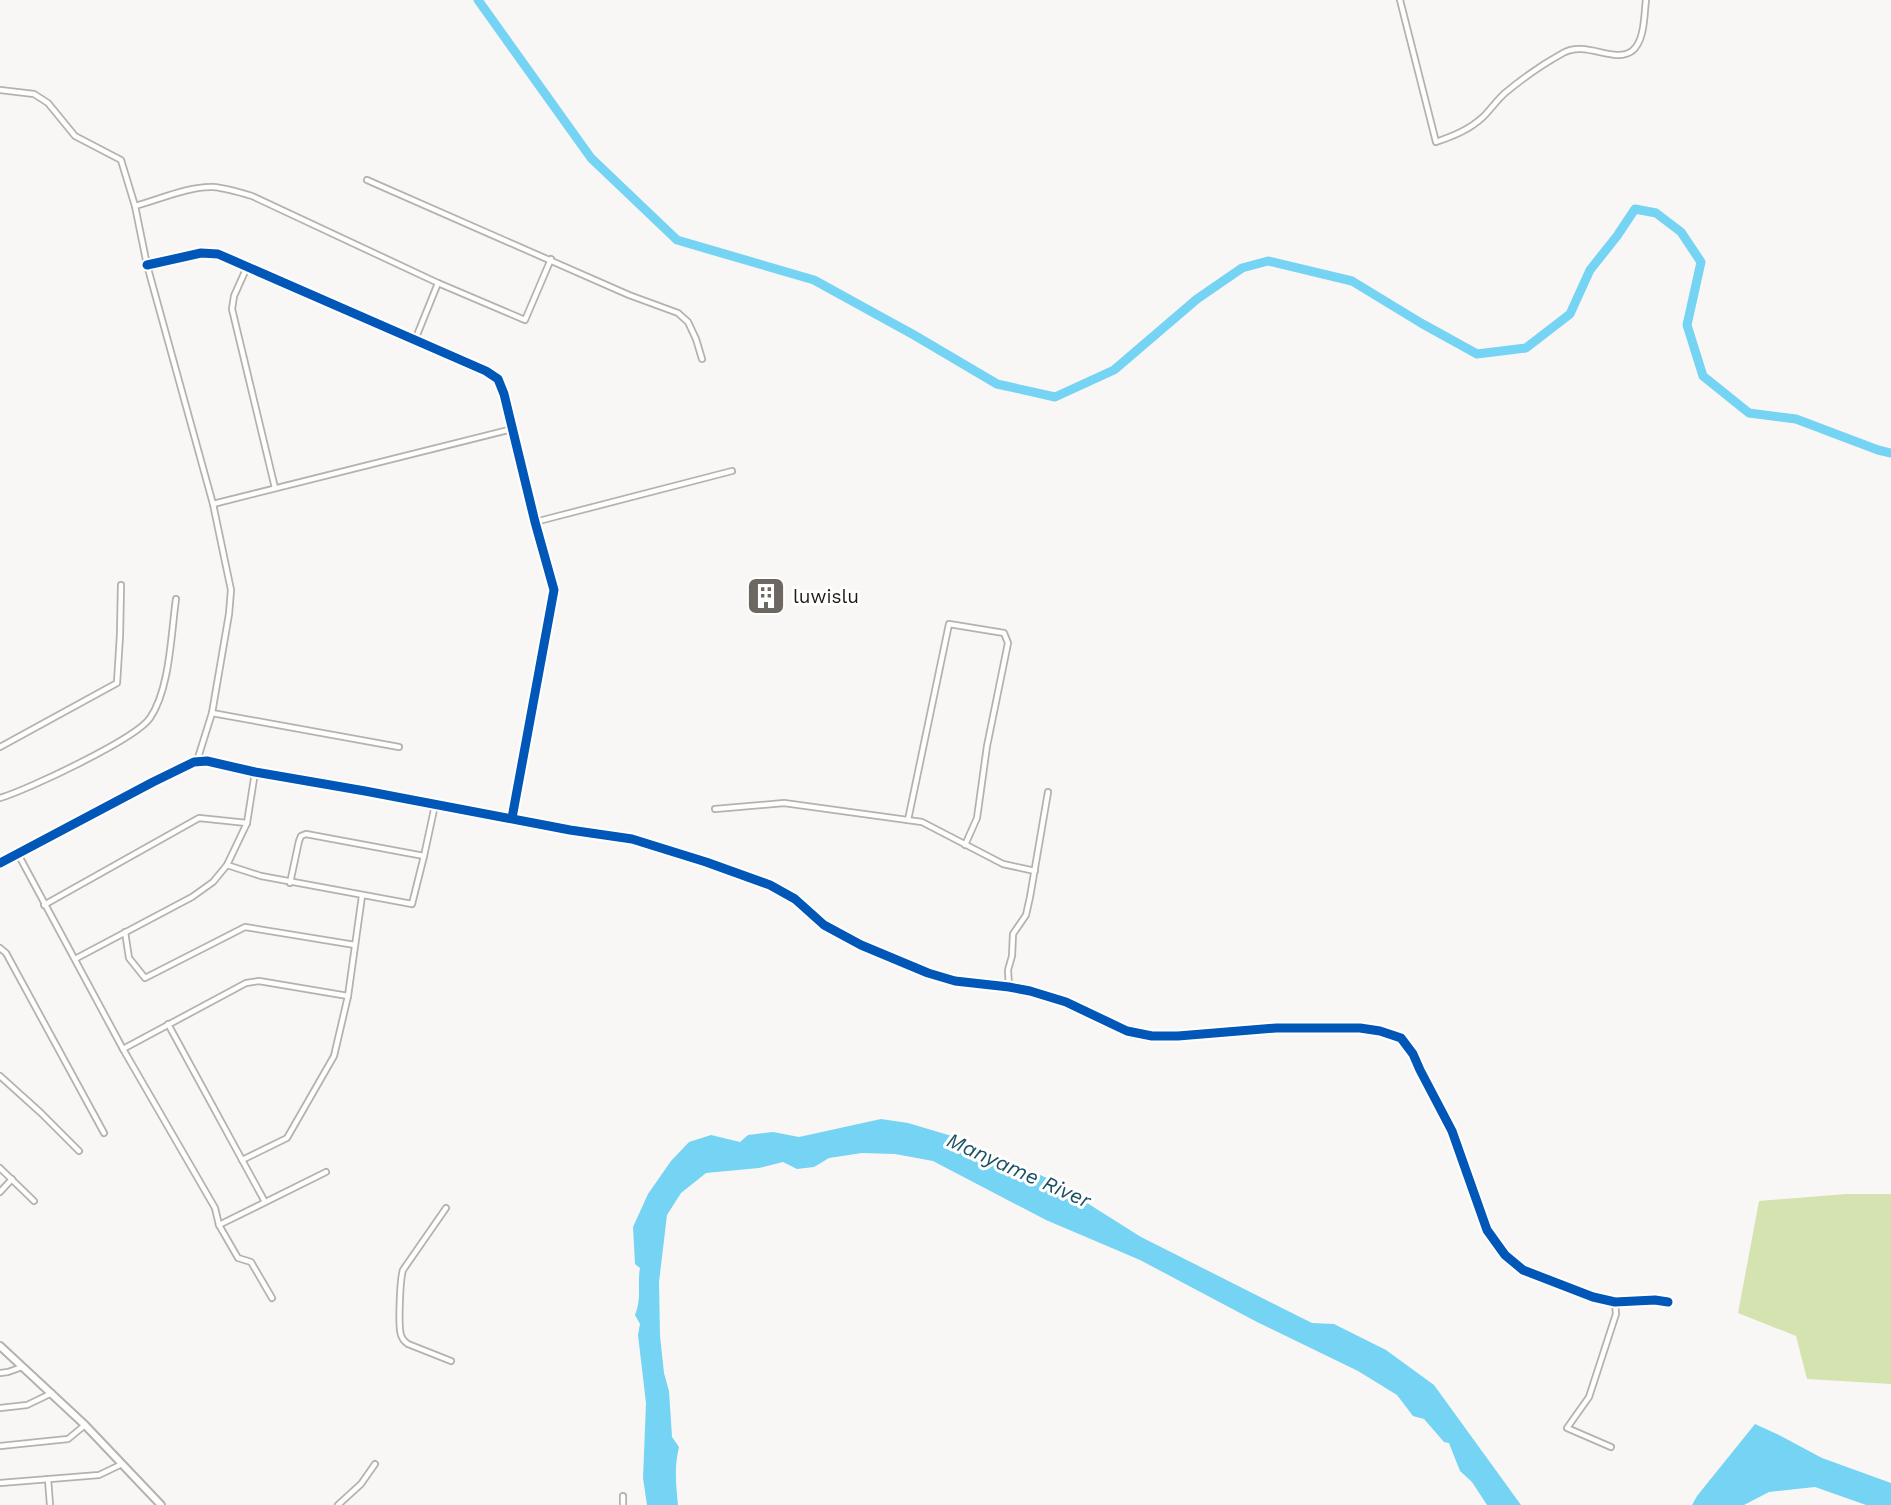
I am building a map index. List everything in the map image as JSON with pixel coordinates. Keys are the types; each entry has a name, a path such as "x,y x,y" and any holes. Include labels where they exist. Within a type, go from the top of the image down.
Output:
{"main road":[{"path":"0,1346 85,1425 161,1505"}],"street":[{"path":"1400,0 1436,142 1470,127 1519,82 1565,52 1583,48 1620,55 1632,51 1639,41 1646,0"},
{"path":"0,90 34,94 48,103 75,136 121,160 135,206 147,265 213,504 230,590 212,713 197,761"},
{"path":"367,180 629,295 678,313 688,322 702,359"},
{"path":"135,206 198,188 216,187 252,196 438,283 525,320 551,259"},
{"path":"147,265 206,253 218,254 486,371 498,379 554,590 512,818"},
{"path":"247,267 234,296 232,309 275,488"},
{"path":"415,340 438,283"},
{"path":"213,504 512,429"},
{"path":"535,522 732,471"},
{"path":"0,747 117,683 121,585"},
{"path":"0,798 32,787 129,736 149,720 163,691 176,599"},
{"path":"908,820 949,624 1004,633 1008,643 987,746 977,818 965,845"},
{"path":"212,713 399,747"},
{"path":"0,863 153,782 197,761 210,762 570,830 632,839 771,885 795,900 824,925 916,969 955,982 1009,987 1066,1002 1128,1031 1152,1036 1276,1028 1360,1028 1380,1031 1401,1038 1413,1054 1452,1131 1484,1222 1495,1244 1505,1255 1523,1270 1593,1297 1615,1302 1668,1302"},
{"path":"75,959 201,891 213,881 227,864 247,823 255,772"},
{"path":"1009,987 1008,970 1013,956 1013,934 1026,915 1048,792"},
{"path":"715,809 784,803 922,822 1003,864 1035,871"},
{"path":"227,864 290,883 412,904 435,805"},
{"path":"44,905 199,818 247,823"},
{"path":"290,883 299,841 301,836 306,834 424,856"},
{"path":"18,854 123,1049 215,1208 219,1225 238,1258 251,1262 272,1298"},
{"path":"242,1160 287,1138 334,1056 348,996 362,896"},
{"path":"125,932 129,958 146,978 245,927 355,944"},
{"path":"0,948 6,953 104,1133"},
{"path":"123,1049 240,985 254,981 348,996"},
{"path":"168,1024 265,1202"},
{"path":"0,1076 79,1152"},
{"path":"0,1168 34,1201"},
{"path":"219,1225 326,1172"},
{"path":"0,1192 12,1179"},
{"path":"446,1208 403,1270 400,1282 400,1329 401,1336 408,1344 451,1361"},
{"path":"1611,1447 1567,1429 1589,1397 1616,1314 1615,1302"},
{"path":"0,1373 23,1366"},
{"path":"0,1408 27,1405 52,1393"},
{"path":"0,1446 68,1439 85,1425"},
{"path":"0,1483 99,1475 123,1464"},
{"path":"341,1504 376,1464"},
{"path":"48,1479 50,1505"},
{"path":"623,1496 623,1505"}],"green space":[{"path":"1846,1194 1891,1194 1891,1384 1807,1379 1796,1336 1738,1313 1759,1201"}],"water":[{"name":"Manyame River","path":"881,1119 908,1123 955,1137 1049,1179 1141,1237 1312,1323 1334,1324 1386,1350 1434,1385 1521,1505 1487,1505 1472,1482 1460,1471 1449,1443 1444,1442 1424,1419 1413,1416 1397,1395 1358,1371 1257,1322 1140,1260 1046,1220 933,1161 895,1154 862,1153 829,1158 814,1167 797,1169 783,1162 759,1168 706,1173 681,1193 667,1215 659,1282 660,1336 669,1391 672,1437 679,1447 676,1469 678,1505 647,1505 643,1478 646,1403 638,1335 640,1324 635,1315 640,1268 635,1264 633,1227 648,1194 671,1161 689,1142 711,1135 740,1142 748,1135 773,1132 799,1137"},
{"path":"1755,1424 1822,1458 1891,1483 1891,1505 1866,1505 1815,1487 1769,1492 1744,1505 1692,1505"}],"waterway":[{"path":"478,0 591,158 677,240 814,280 997,384 1055,397 1114,370 1197,299 1242,268 1268,261 1352,281 1477,354 1526,348 1570,314 1590,270 1635,209 1656,213 1681,232 1701,262 1687,325 1703,376 1749,413 1796,419 1891,453"}],"cycle path":[{"path":"147,265 201,253 218,254 486,371 498,379 554,590 512,818"},
{"path":"0,863 153,782 194,762 207,761 570,830 632,839 770,885 795,899 824,925 861,945 928,973 955,981 1030,991 1066,1002 1127,1031 1152,1036 1276,1028 1360,1028 1380,1031 1401,1038 1413,1054 1452,1131 1487,1230 1505,1255 1523,1270 1593,1297 1615,1302 1668,1302"}],"place":[{"name":"luwislu","path":"766,596"}]}
